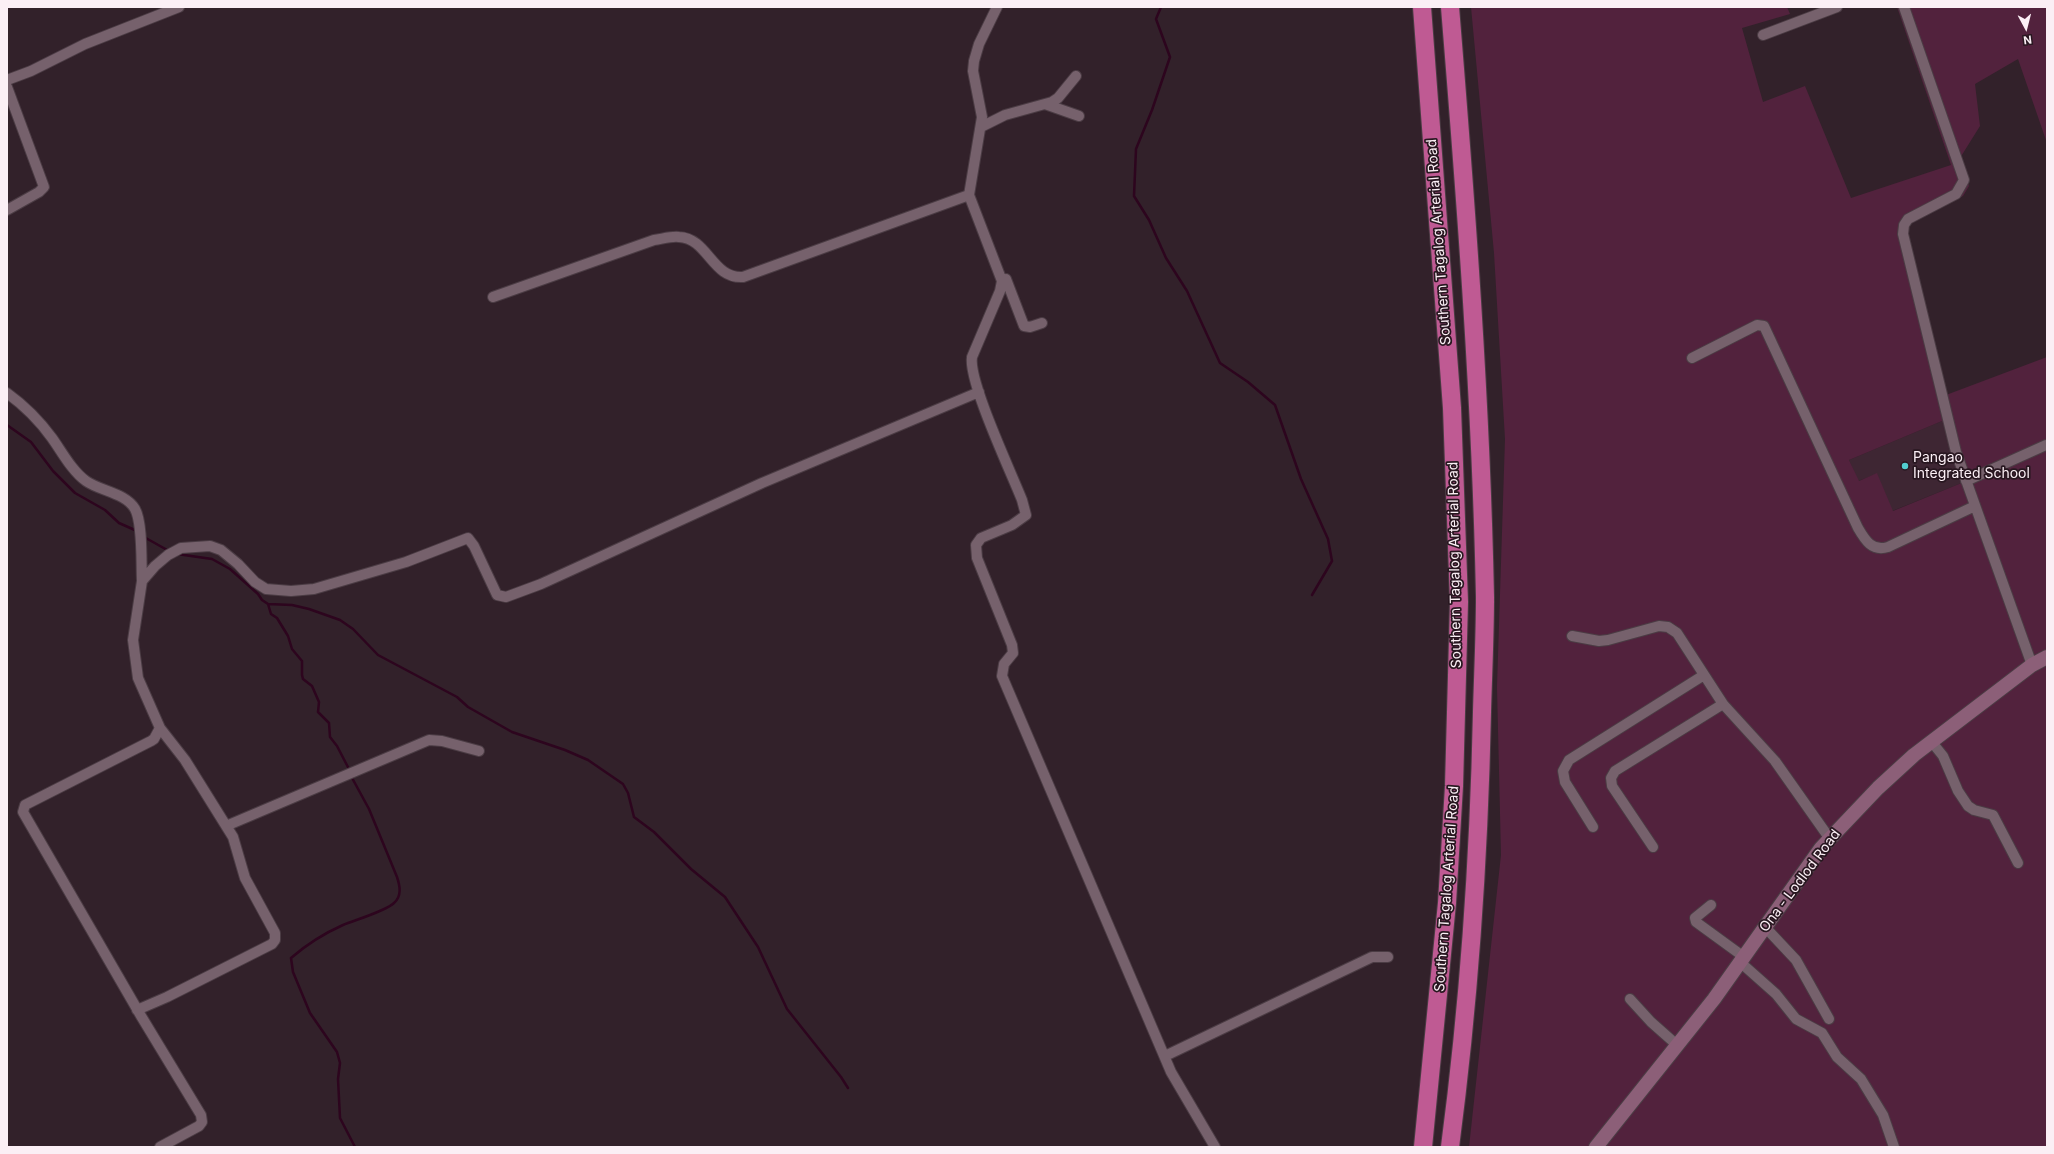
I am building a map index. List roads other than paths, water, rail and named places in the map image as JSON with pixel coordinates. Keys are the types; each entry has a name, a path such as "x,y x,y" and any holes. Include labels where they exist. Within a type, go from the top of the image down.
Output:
{"highway":[{"name":"Southern Tagalog Arterial Road","path":"1422,7 1452,408 1459,602 1454,786 1447,903 1423,1147"},
{"name":"Southern Tagalog Arterial Road","path":"1450,7 1478,406 1485,600 1481,785 1474,903 1465,1016 1450,1147"}],"main road":[{"name":"Ona - Lodlod Road","path":"1596,1147 1742,960 1830,839 1878,788 1931,741 2032,665 2047,657"}],"street":[{"path":"7,80 31,71 86,44 179,7"},
{"path":"997,7 979,44 974,61 973,71 981,110 981,128 969,195 1002,281 1000,291 972,357 972,367 979,392 1022,500 1026,515 1012,525 981,538 976,545 977,558 1012,645 1013,654 1004,664 1002,676 1171,1072 1215,1147"},
{"path":"1764,35 1837,7"},
{"path":"1904,7 1964,180 1961,188 1956,194 1908,219 1904,225 1903,234 1956,452 2032,665"},
{"path":"981,128 1005,115 1045,104 1058,98 1076,76"},
{"path":"7,87 44,187 39,192 7,210"},
{"path":"1045,104 1079,116"},
{"path":"493,297 654,240 680,237 700,246 726,275 734,278 743,277 969,195"},
{"path":"1002,281 1006,279 1024,326 1030,327 1042,323"},
{"path":"1692,358 1757,325 1764,326 1858,528 1869,544 1874,548 1882,549 1888,547 1975,506"},
{"path":"142,581 168,556 181,548 210,546 221,550 243,568 260,586 271,590 299,591 314,589 406,562 468,538 474,546 498,595 506,597 541,584 762,483 979,392"},
{"path":"7,393 26,407 86,481 131,502 136,510 139,522 142,581 133,645 138,678 160,728 186,760 233,837 245,878 275,934 275,940 272,944 188,987 137,1010"},
{"path":"1966,482 2046,445"},
{"path":"1572,636 1603,640 1659,626 1668,627 1677,633 1723,704 1775,761 1830,839"},
{"path":"1593,827 1565,782 1563,771 1569,760 1704,675"},
{"path":"1653,847 1612,786 1611,778 1615,771 1723,704"},
{"path":"160,728 154,739 25,805 23,812 137,1010 201,1115 202,1122 199,1126 160,1147"},
{"path":"226,826 433,739 479,751"},
{"path":"1931,741 1943,756 1956,785 1968,806 1974,810 1993,814 2018,863"},
{"path":"1712,905 1695,918 1696,922 1742,960 1776,994 1796,1020 1822,1033 1837,1057 1861,1079 1883,1115 1894,1147"},
{"path":"1765,927 1796,960 1829,1019"},
{"path":"1165,1056 1372,957 1388,957"},
{"path":"1630,999 1651,1022 1677,1045"}],"waterway":[{"path":"1161,7 1156,19 1170,57 1152,110 1136,149 1134,196 1149,220 1166,258 1187,291 1220,363 1248,382 1275,405 1301,479 1328,539 1332,561 1312,595"},
{"path":"7,425 31,442 53,471 75,493 105,510 119,523 137,531"},
{"path":"144,537 169,551"},
{"path":"177,554 212,559 230,569 268,604 292,605 309,609 340,620 353,629 378,655 457,697 468,707 512,732 565,750 588,760 623,784 628,793 634,817 654,832 691,869 725,897 758,947 787,1009 848,1088"},
{"path":"268,604 271,614 277,618 288,636 292,649 302,661 303,679 312,686 319,702 318,712 329,723 330,737 337,746 350,771"},
{"path":"351,776 369,809 397,877 399,894 397,900 390,906 343,925 303,948 291,958 293,972 310,1013 337,1052 340,1063 338,1079 340,1118 355,1147"}],"place":[{"name":"Pangao Integrated School","path":"1905,466"}]}
